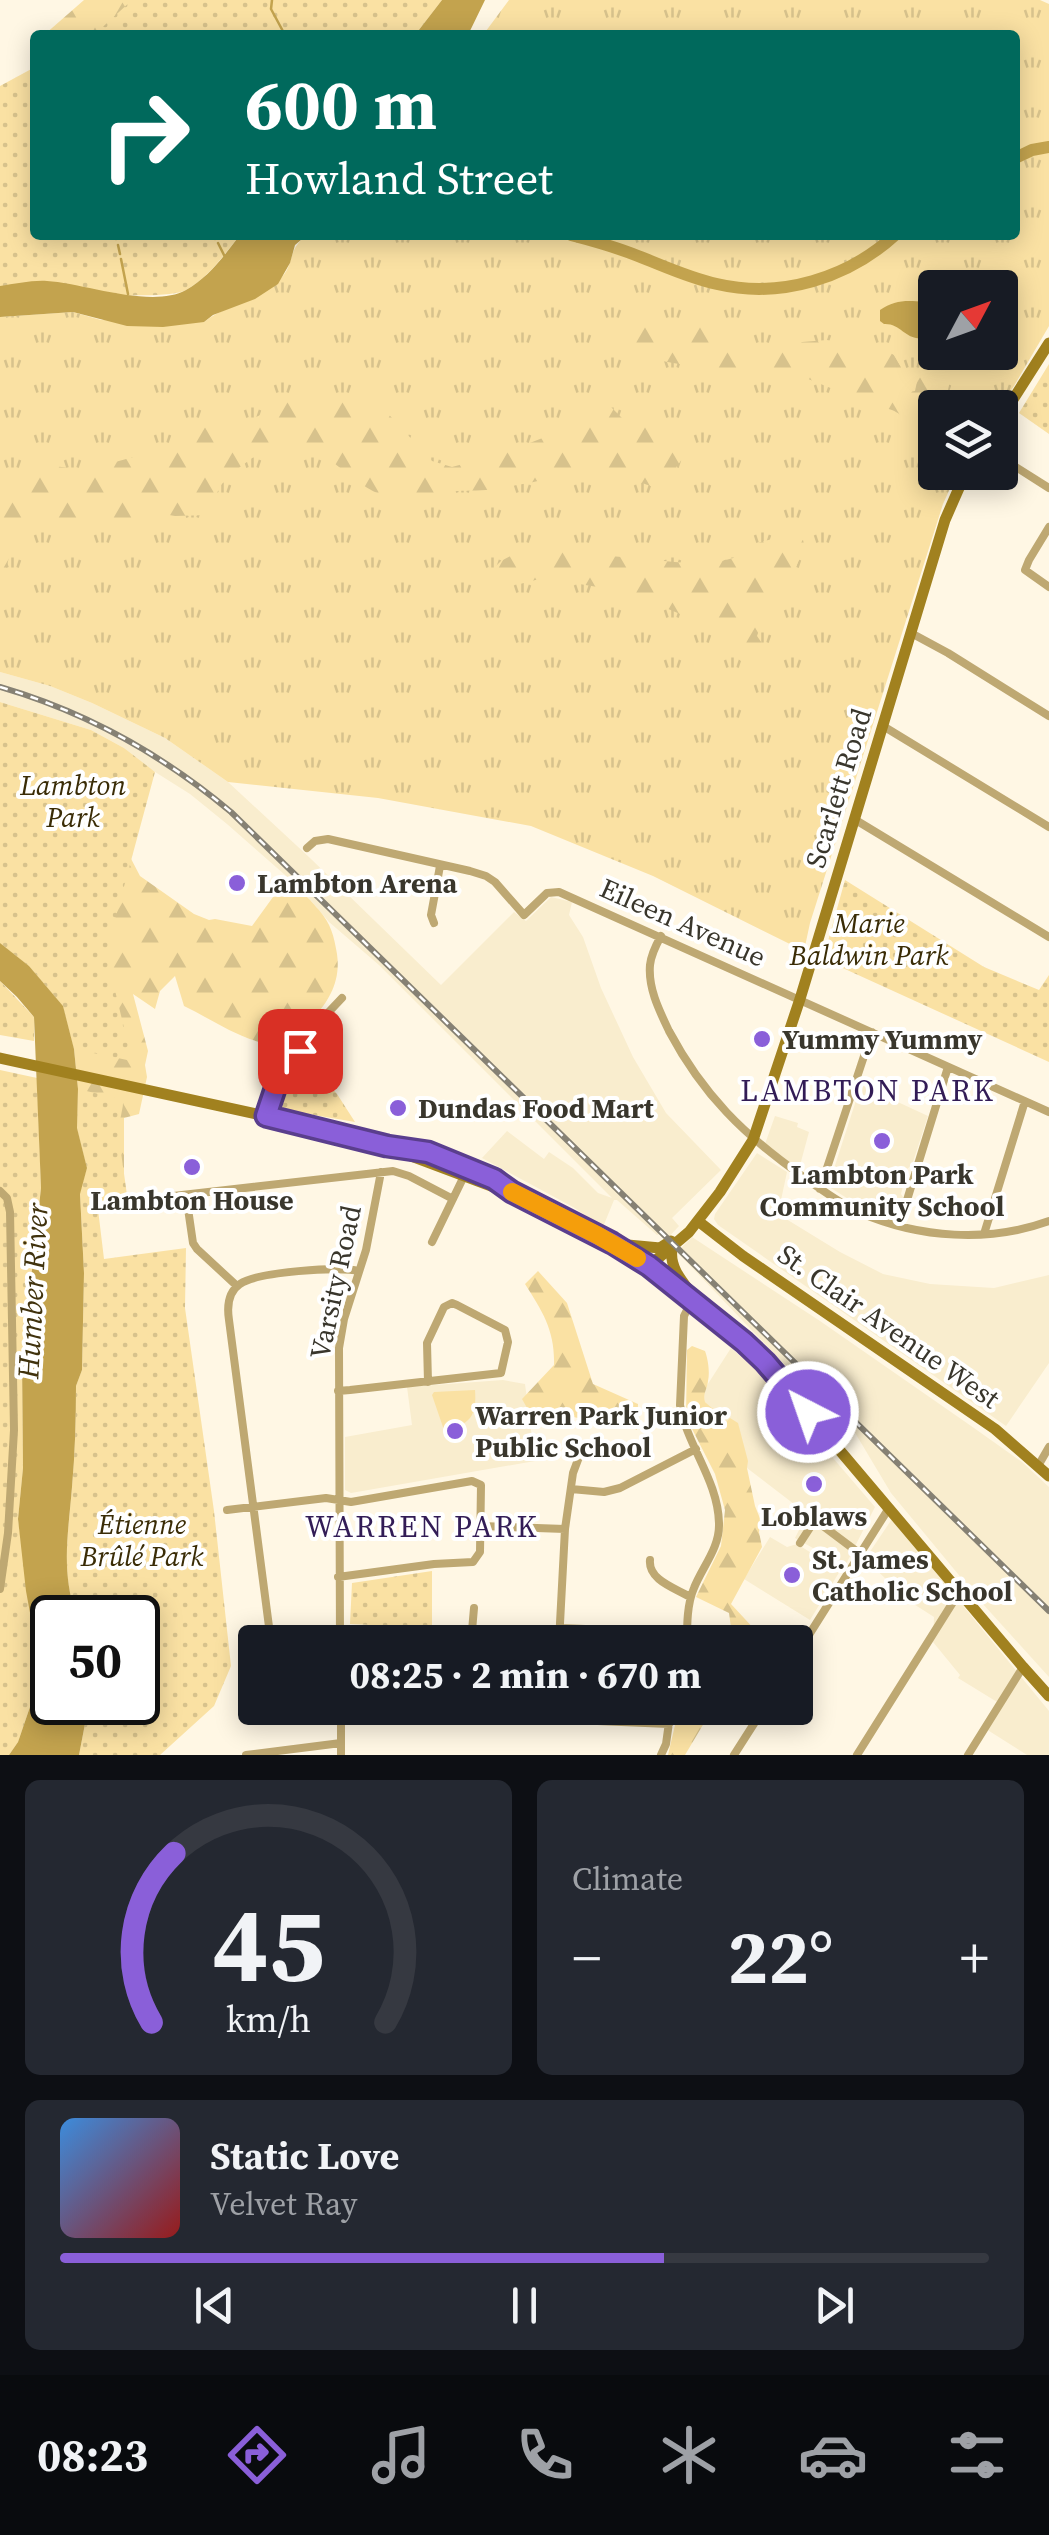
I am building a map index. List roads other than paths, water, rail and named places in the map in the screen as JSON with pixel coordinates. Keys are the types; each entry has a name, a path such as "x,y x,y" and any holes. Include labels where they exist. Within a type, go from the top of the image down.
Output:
{"main road":[{"path":"1018,392 1049,343"},
{"name":"Scarlett Road","path":"649,1266 698,1221 754,1140 945,520 958,490"},
{"path":"0,1058 387,1146 466,1171 612,1243 649,1266 765,1362 1049,1696"},
{"name":"Scarlett Road","path":"612,1243 660,1248 698,1221"},
{"name":"St. Clair Avenue West","path":"698,1221 994,1429 1049,1476"},
{"path":"672,1248 670,1258 697,1304"}],"street":[{"path":"1018,468 1049,488"},
{"path":"1049,527 1025,570 1049,588"},
{"path":"911,633 1049,716"},
{"path":"883,726 1049,826"},
{"path":"854,819 1049,938"},
{"name":"Eileen Avenue","path":"307,848 315,841 328,839 470,870 495,882 524,915 554,890 1049,1112"},
{"path":"434,923 431,915 440,866"},
{"path":"661,936 650,962 654,996 682,1055 704,1088 754,1140 820,1189 857,1211 899,1226 946,1235 1009,1232 1049,1221"},
{"path":"266,1116 277,1083 299,1054 306,1036 342,998"},
{"path":"820,1189 872,1032"},
{"path":"899,1226 948,1067"},
{"path":"984,1234 1025,1101"},
{"path":"432,1242 466,1171"},
{"path":"112,1204 382,1172 398,1172 453,1199"},
{"name":"Varsity Road","path":"340,1625 339,1348 382,1172"},
{"path":"0,1589 8,1533 14,1430 11,1227 3,1194"},
{"path":"186,1195 193,1243 237,1286"},
{"path":"270,1625 228,1311 230,1298 237,1286 262,1276 338,1268 360,1271"},
{"path":"688,1625 690,1597 717,1543 719,1528 712,1484 682,1418 680,1405 685,1310 697,1304"},
{"path":"338,1391 428,1382 501,1374 508,1342 505,1330 457,1305 444,1306 427,1344 428,1382"},
{"path":"1038,1466 1049,1447"},
{"path":"571,1489 604,1492 620,1488 696,1449"},
{"path":"560,1625 565,1529 579,1457"},
{"path":"226,1510 326,1498 351,1502 474,1480 482,1487 480,1554 471,1563 338,1577"},
{"path":"813,1628 889,1508"},
{"path":"800,1543 814,1520 859,1553"},
{"path":"481,1526 565,1529"},
{"path":"650,1560 655,1577 690,1597"},
{"path":"856,1755 960,1591"},
{"path":"472,1625 474,1608"},
{"path":"968,1755 1022,1668"},
{"path":"340,1725 341,1755"},
{"path":"661,1755 668,1725"},
{"path":"734,1755 753,1725"},
{"path":"251,1755 341,1744"}],"water":[{"path":"442,0 485,0 470,30 419,30"},
{"path":"236,240 301,240 295,245 278,284 204,322 127,326 73,312 0,317 0,286 41,281 155,297 186,290 216,266"},
{"path":"901,302 918,302 918,338 880,321 880,310"},
{"name":"Humber River","path":"0,943 29,966 63,1006 74,1049 77,1128 87,1168 80,1194 84,1273 82,1370 76,1386 67,1552 71,1595 30,1595 30,1613 18,1519 23,1468 22,1361 41,1188 34,1017 0,981"},
{"path":"30,1707 30,1725 85,1725 79,1755 9,1755 18,1742"}],"waterway":[{"path":"272,0 271,9 282,30"},
{"path":"1020,156 1049,147"},
{"path":"588,240 707,281 765,289 835,273 889,240"},
{"path":"218,243 225,257"},
{"path":"118,245 120,254"},
{"path":"121,259 128,294"}],"railway":[{"path":"0,687 63,709 122,738 178,772 231,812 1049,1611"}],"place":[{"name":"Lambton Arena","path":"237,883"},
{"name":"Yummy Yummy","path":"762,1039"},
{"name":"Dundas Food Mart","path":"398,1108"},
{"name":"Lambton Park Community School","path":"882,1141"},
{"name":"Lambton House","path":"192,1167"},
{"name":"Warren Park Junior Public School","path":"455,1431"},
{"name":"Loblaws","path":"814,1484"},
{"name":"St. James Catholic School","path":"792,1575"}],"district":[{"name":"LAMBTON PARK","path":"868,1091"},
{"name":"WARREN PARK","path":"422,1527"}],"park label":[{"name":"Lambton Park","path":"73,801"},
{"name":"Marie Baldwin Park","path":"869,939"},
{"name":"Étienne Brûlé Park","path":"142,1540"}]}
